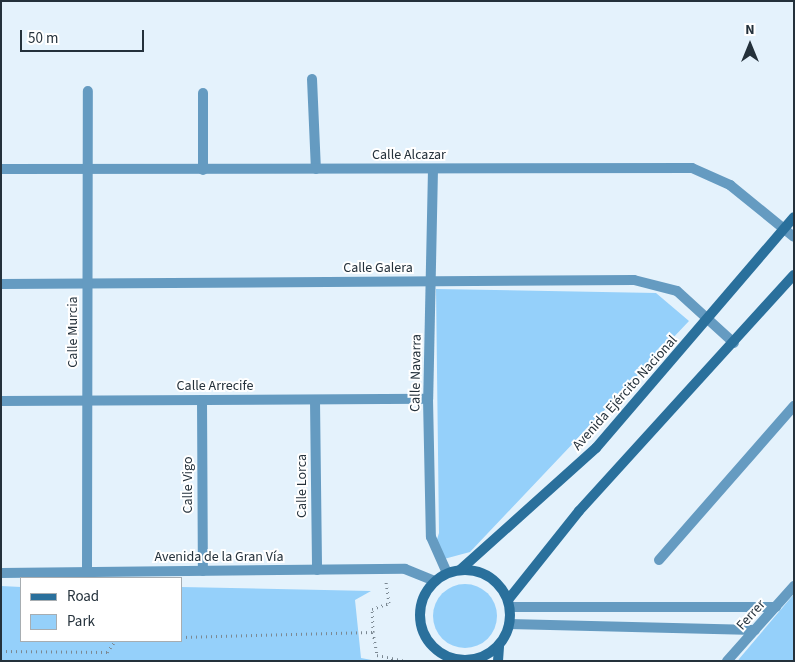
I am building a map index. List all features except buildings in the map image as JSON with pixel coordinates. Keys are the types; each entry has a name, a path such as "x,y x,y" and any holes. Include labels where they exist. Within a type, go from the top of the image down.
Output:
{"street":[{"path":"312,79 316,169"},
{"name":"Calle Murcia","path":"87,572 88,92"},
{"path":"203,93 203,170"},
{"name":"Calle Alcazar","path":"1,169 692,168 720,177 794,237"},
{"name":"Calle Navarra","path":"433,169 428,398 431,537 447,573"},
{"name":"Avenida Ejército Nacional","path":"460,570 596,448 794,217"},
{"path":"509,604 579,511 794,275"},
{"name":"Calle Galera","path":"1,284 642,281 677,291 709,318 734,343"},
{"name":"Calle Arrecife","path":"1,400 315,401 428,398"},
{"name":"Calle Vigo","path":"202,400 203,571"},
{"name":"Calle Lorca","path":"315,401 317,570"},
{"path":"659,560 794,406"},
{"name":"Avenida de la Gran Vía","path":"1,572 405,569 434,581"},
{"path":"498,661 499,645 509,624 509,604 489,577 460,570 447,573 434,581 420,608 420,624 436,650 450,659 468,660 499,645"},
{"name":"Ferrer","path":"727,661 794,586"},
{"path":"509,604 776,607"},
{"path":"509,624 755,630"}],"path":[{"path":"384,569 389,603 372,609 377,655 405,661"},
{"path":"182,637 373,632"},
{"path":"1,651 107,652 114,642"}],"green space":[{"path":"436,289 656,293 689,321 470,552 444,559 434,549 439,533"},
{"path":"459,584 471,584 488,593 495,604 497,616 495,628 488,639 471,648 459,648 447,643 438,634 433,622 433,610 438,598 447,589"},
{"path":"1,586 20,587 20,642 182,642 182,587 371,591 355,600 361,658 377,661 1,661"},
{"path":"794,594 794,661 738,661 739,659"}]}
